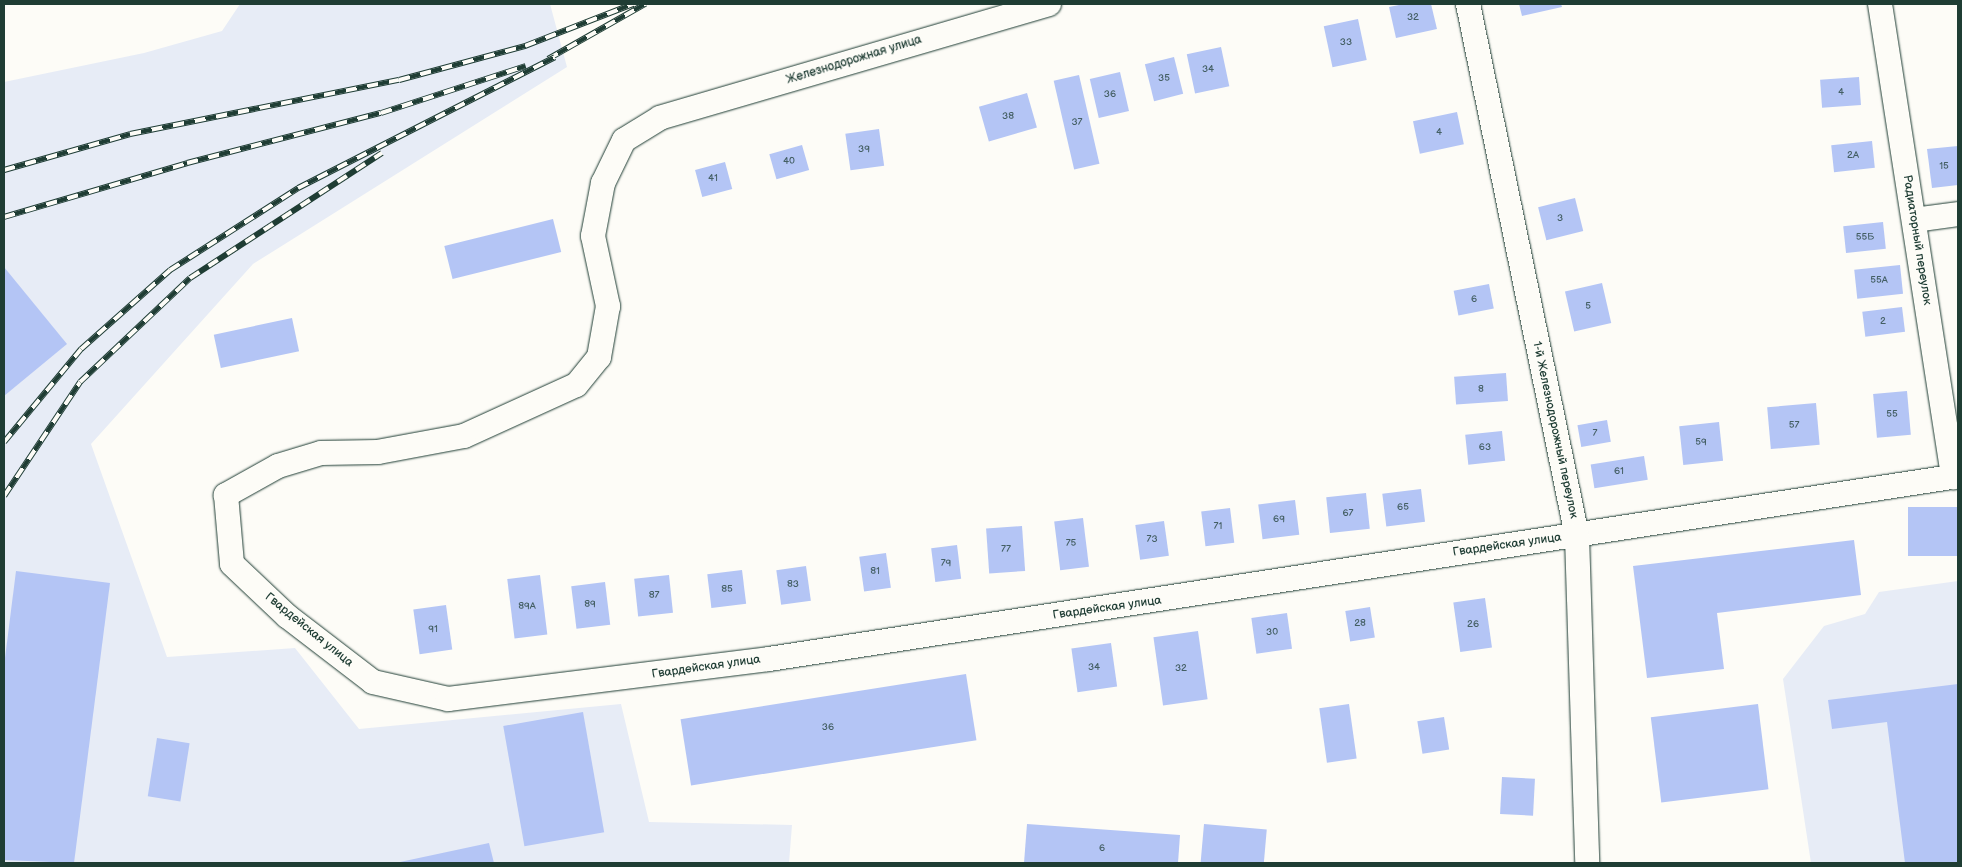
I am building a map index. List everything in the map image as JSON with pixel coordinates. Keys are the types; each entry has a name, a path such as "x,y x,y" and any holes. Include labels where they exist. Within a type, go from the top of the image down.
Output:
{"street":[{"name":"Железнодорожная улица","path":"660,118 1049,4"},
{"name":"1-й Железнодорожный переулок","path":"1468,4 1577,536 1587,863"},
{"name":"Радиаторный переулок","path":"1880,4 1956,477"},
{"name":"Гвардейская улица","path":"660,118 624,140 603,184 593,236 608,306 599,357 576,385 464,436 378,452 321,453 278,466 226,495 232,564 287,616 374,682 448,699 587,683 1577,536 1956,477"},
{"path":"1914,220 1958,214"}],"shaded area":[{"path":"240,4 550,4 567,67 253,264 91,444 167,657 295,648 359,729 621,704 649,822 792,825 789,863 4,863 4,82 144,53 222,31"},
{"path":"1958,581 1958,863 1811,863 1783,679 1824,626 1865,614 1879,592"}],"building":[{"path":"1404,4 1431,4 1437,29 1396,38 1389,7"},
{"path":"1519,4 1561,4 1562,7 1522,16"},
{"path":"1358,19 1367,60 1332,67 1324,26"},
{"path":"1221,47 1229,86 1195,93 1187,54"},
{"path":"1174,57 1183,94 1154,101 1145,64"},
{"path":"1120,72 1129,111 1099,118 1090,79"},
{"path":"1079,75 1099,164 1074,170 1054,81"},
{"path":"1859,77 1861,105 1822,108 1820,80"},
{"path":"1027,93 1037,128 989,141 979,107"},
{"path":"1457,112 1464,144 1420,154 1413,121"},
{"path":"879,129 884,166 850,170 845,134"},
{"path":"1872,141 1875,168 1834,172 1831,145"},
{"path":"802,145 809,170 776,179 769,154"},
{"path":"1958,146 1958,185 1932,188 1927,149"},
{"path":"725,162 732,189 702,197 695,170"},
{"path":"1575,198 1583,231 1546,240 1538,207"},
{"path":"553,219 561,252 453,279 444,246"},
{"path":"1883,222 1886,249 1846,253 1843,226"},
{"path":"1900,265 1903,294 1857,299 1854,270"},
{"path":"4,267 67,344 4,396"},
{"path":"1602,283 1611,323 1574,331 1565,292"},
{"path":"1489,284 1494,309 1458,315 1454,291"},
{"path":"1902,307 1905,332 1865,337 1862,312"},
{"path":"292,318 299,351 221,368 214,335"},
{"path":"1506,373 1508,401 1456,405 1454,377"},
{"path":"1907,391 1911,435 1877,438 1873,394"},
{"path":"1816,403 1820,445 1771,449 1767,407"},
{"path":"1607,420 1611,442 1581,447 1577,425"},
{"path":"1719,422 1723,461 1683,465 1679,426"},
{"path":"1502,431 1505,461 1468,465 1465,435"},
{"path":"1644,456 1648,480 1594,488 1591,464"},
{"path":"1421,489 1425,522 1386,527 1382,494"},
{"path":"1366,493 1370,529 1330,533 1326,497"},
{"path":"1295,500 1299,535 1263,539 1258,505"},
{"path":"1908,507 1958,507 1958,556 1908,556"},
{"path":"1230,508 1234,543 1205,546 1201,512"},
{"path":"1083,518 1089,567 1060,570 1054,522"},
{"path":"1164,521 1169,556 1140,560 1135,525"},
{"path":"1022,526 1025,571 989,573 986,529"},
{"path":"1854,540 1861,595 1717,613 1724,669 1647,678 1633,566"},
{"path":"957,545 961,579 935,582 931,548"},
{"path":"886,553 891,588 864,591 859,557"},
{"path":"806,566 811,601 781,605 776,570"},
{"path":"742,570 746,604 711,608 707,574"},
{"path":"16,571 110,583 74,863 4,860 4,666"},
{"path":"540,575 547,635 515,639 507,579"},
{"path":"669,575 673,613 638,616 634,579"},
{"path":"605,582 610,625 576,629 571,586"},
{"path":"1485,598 1492,648 1460,652 1453,602"},
{"path":"446,605 452,650 420,654 413,610"},
{"path":"1370,607 1375,638 1350,642 1345,611"},
{"path":"1287,613 1292,649 1256,654 1251,618"},
{"path":"1198,631 1208,699 1163,706 1153,637"},
{"path":"1111,643 1117,687 1078,692 1071,649"},
{"path":"966,674 976,740 691,785 681,719"},
{"path":"1958,684 1958,863 1905,863 1887,722 1832,729 1828,700"},
{"path":"1349,704 1357,758 1327,763 1319,708"},
{"path":"1758,704 1768,789 1661,803 1651,717"},
{"path":"583,712 604,832 524,846 503,726"},
{"path":"1444,717 1449,750 1422,754 1417,721"},
{"path":"157,738 190,743 180,801 148,796"},
{"path":"1502,777 1535,779 1533,816 1500,814"},
{"path":"1027,824 1180,835 1178,863 1024,863"},
{"path":"1204,824 1267,829 1264,863 1201,863"},
{"path":"489,843 494,863 400,863 400,862"}],"railway":[{"path":"4,170 130,134 399,80 525,46 633,4"},
{"path":"548,59 645,4"},
{"path":"4,442 81,349 170,270 298,188 555,57"},
{"path":"4,217 187,163 381,113 526,66"},
{"path":"4,496 80,382 190,278 382,153"}]}
